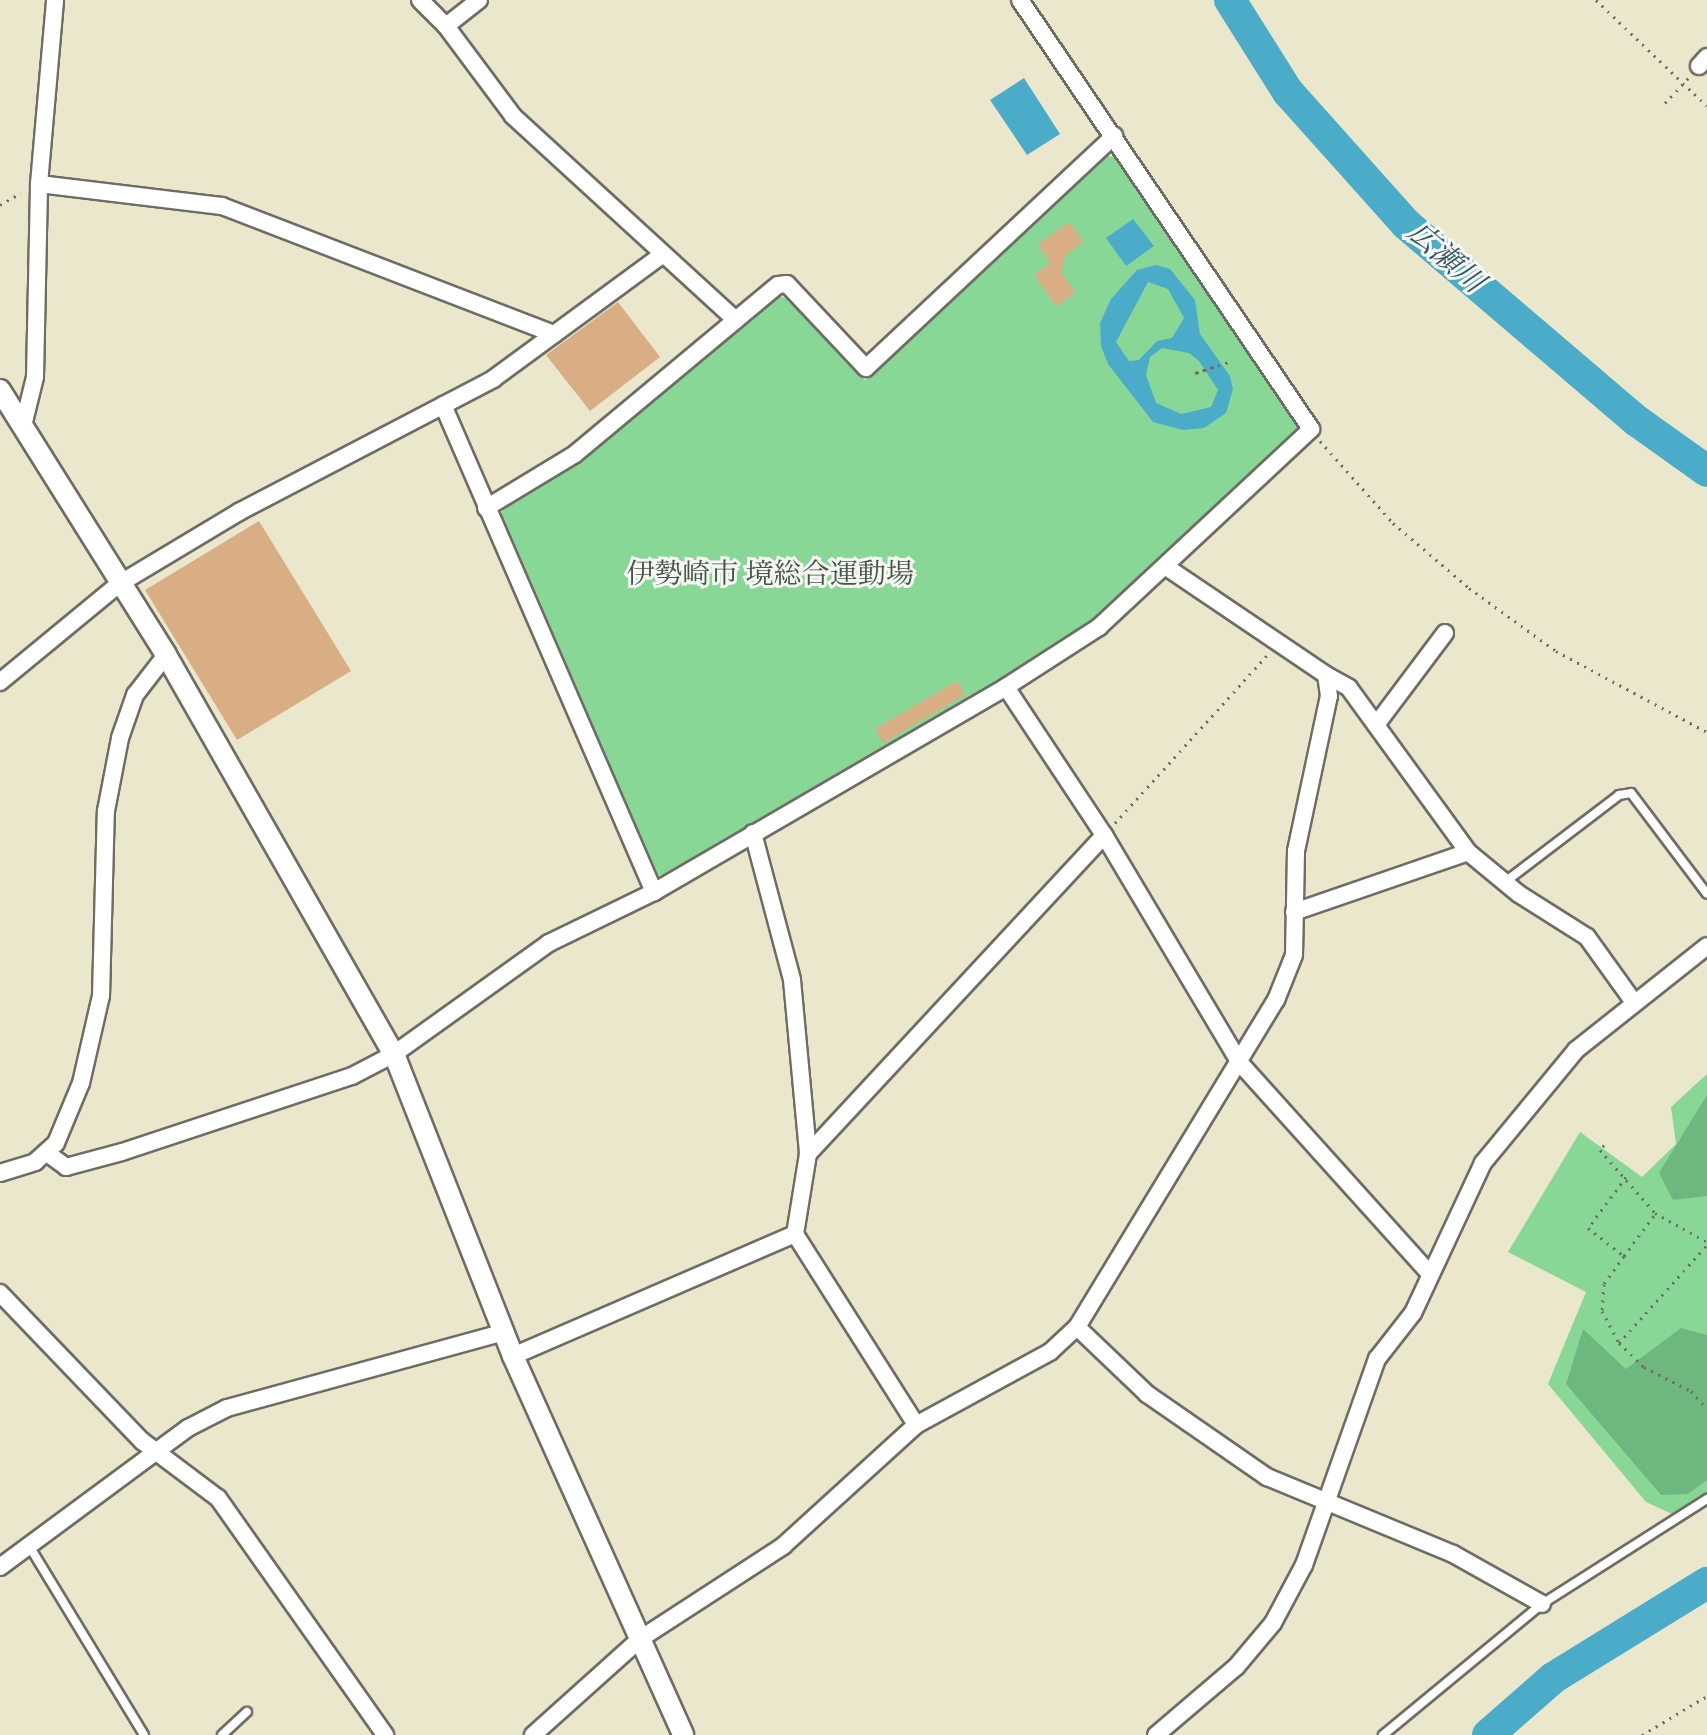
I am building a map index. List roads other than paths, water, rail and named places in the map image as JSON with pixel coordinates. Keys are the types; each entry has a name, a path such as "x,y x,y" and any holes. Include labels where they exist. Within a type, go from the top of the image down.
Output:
{"street":[{"path":"23,426 35,377 39,184 55,0"},
{"path":"420,0 446,26 513,116 736,320"},
{"path":"446,26 479,0"},
{"path":"47,1153 66,1167 122,1152 352,1076 394,1054 549,943 654,892 1006,687 1099,627 1311,429 1020,0"},
{"path":"486,508 575,454 778,285 787,284 866,368 1114,136"},
{"path":"39,184 222,206 554,334"},
{"path":"0,682 119,584 239,512 493,379 662,255"},
{"path":"0,390 166,655 394,1054 513,1356 683,1735"},
{"path":"443,405 654,892"},
{"path":"1165,566 1349,688 1468,852 1505,882 1587,937 1633,1001"},
{"path":"1376,725 1445,633"},
{"path":"0,1173 47,1153 71,1111 101,996 106,811 120,738 135,695 166,655"},
{"path":"533,1735 640,1639 783,1546 916,1425 1050,1352 1077,1327 1240,1063 1294,955 1296,851 1329,696 1326,675"},
{"path":"1006,687 1104,835 1240,1063 1428,1272"},
{"path":"753,833 792,980 808,1154 795,1234 916,1425"},
{"path":"808,1154 1104,835"},
{"path":"1294,912 1468,852"},
{"path":"1156,1735 1236,1667 1273,1623 1304,1565 1327,1505 1358,1401 1377,1359 1413,1313 1428,1272 1483,1163 1576,1050 1633,1001 1707,946"},
{"path":"513,1356 795,1234"},
{"path":"0,1293 156,1451 218,1498 385,1735"},
{"path":"1077,1327 1159,1403 1267,1477 1327,1505 1453,1554 1542,1604"},
{"path":"0,1567 27,1543 156,1451 227,1408 505,1332"}],"lane":[{"path":"1505,882 1619,795 1631,793 1707,894"},
{"path":"1383,1735 1542,1604 1707,1499"},
{"path":"27,1543 144,1735"},
{"path":"222,1735 247,1712"}],"water":[{"path":"1024,78 1060,134 1027,155 990,100"},
{"path":"1133,219 1154,246 1126,266 1106,238"},
{"path":"1156,265 1170,269 1195,300 1200,334 1230,376 1233,389 1226,413 1204,428 1183,430 1153,422 1108,364 1101,346 1100,323 1111,299 1137,270","holes":["1148,282 1168,289 1184,318 1172,338 1157,341 1139,360 1129,361 1116,342","1162,348 1189,353 1199,361 1218,390 1211,407 1181,414 1156,403 1146,375 1150,357"]}],"waterway":[{"name":"広瀬川","path":"1230,0 1288,92 1406,224 1637,421 1707,471"},
{"path":"1488,1735 1553,1678 1707,1583"}],"park label":[{"name":"伊勢崎市 境総合運動場","path":"770,573"}]}
